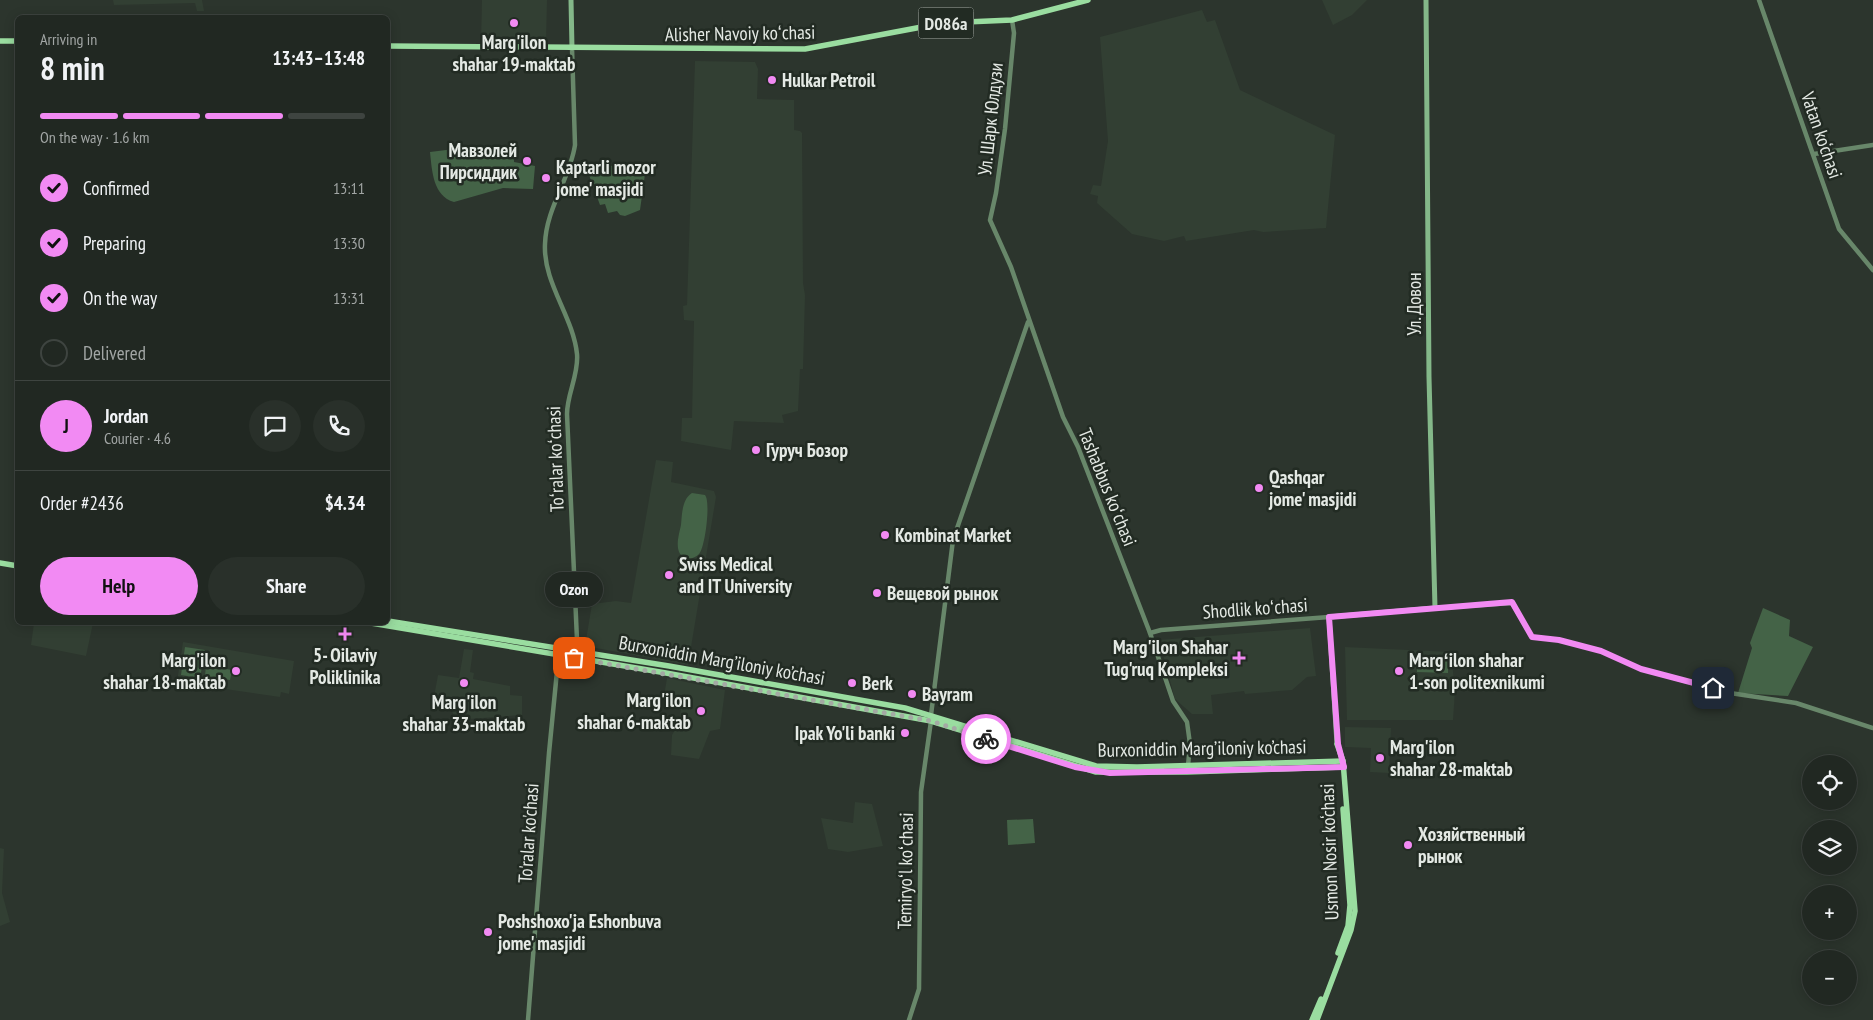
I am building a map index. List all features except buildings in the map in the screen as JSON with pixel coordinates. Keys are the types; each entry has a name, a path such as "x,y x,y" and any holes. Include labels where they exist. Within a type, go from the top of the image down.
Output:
{"main road":[{"name":"Toʻralar koʻchasi","path":"570,0 572,48"},
{"name":"Alisher Navoiy koʻchasi","path":"390,46 805,49 943,23 1012,20 1088,0"},
{"name":"Ул. Довон","path":"1426,0 1430,387 1435,608"},
{"path":"0,41 15,41"},
{"path":"0,561 15,562"},
{"path":"0,561 15,565"},
{"name":"Shodlik koʻchasi","path":"1329,617 1435,608"},
{"name":"Usmon Nosir ko‘chasi","path":"1317,1020 1348,926 1350,905 1342,764 1338,744 1329,617"},
{"name":"Burxoniddin Marg’iloniy ko’chasi","path":"390,621 562,648 819,692 931,718 1096,766 1188,769"},
{"name":"Burxoniddin Marg’iloniy ko’chasi","path":"382,625 931,718 997,742 1096,772 1342,764"},
{"name":"Usmon Nosir ko‘chasi","path":"1312,1020 1325,992"}],"street":[{"name":"Vatan ko‘chasi","path":"1759,0 1839,230 1873,270"},
{"name":"Ул. Шарк Юлдузи","path":"990,220 996,193 1005,127 1014,33 1012,20"},
{"name":"Toʻralar koʻchasi","path":"572,48 575,145 572,159 557,194 545,242 554,287 567,315 578,356 568,396 567,414 577,640 574,658"},
{"path":"1814,154 1873,145"},
{"name":"Tashabbus koʻchasi","path":"990,220 1011,267 1033,336 1063,417 1078,447 1150,633 1172,701 1188,722 1190,744 1188,769"},
{"name":"Temiryoʻl koʻchasi","path":"909,1020 918,989 921,792 953,540 1028,320"},
{"path":"1023,338 1033,336"},
{"name":"Shodlik koʻchasi","path":"1435,608 1512,602 1532,637 1559,640 1601,651 1641,669 1730,693 1796,703 1873,728"},
{"name":"Shodlik koʻchasi","path":"1150,633 1161,630 1329,617"},
{"name":"To'ralar ko'chasi","path":"528,1020 549,753 562,648"}],"shaded area":[{"path":"113,0 202,0 204,11 197,11 195,3 114,5"},
{"name":"Marg'ilon shahar 19-maktab","path":"482,0 547,0 546,43 481,41"},
{"path":"1322,0 1367,0 1352,15 1333,25"},
{"path":"1202,10 1207,22 1215,20 1240,90 1335,135 1326,228 1263,232 1254,230 1186,241 1184,236 1164,241 1132,234 1097,203 1098,196 1090,194 1093,185 1101,186 1108,141 1100,37"},
{"path":"695,61 755,62 758,69 757,99 794,100 794,130 802,133 803,283 805,295 803,369 800,369 798,411 782,415 784,423 734,421 731,450 681,441 682,418 692,418 694,321 684,320 683,306 687,305"},
{"name":"Swiss Medical and IT University","path":"656,460 673,462 671,482 714,491 716,497 688,665 585,646 592,604 616,601 631,603"},
{"path":"34,625 93,625 86,656 31,645"},
{"name":"Marg'ilon Shahar Tug'ruq Kompleksi","path":"1310,628 1316,676 1307,677 1292,690 1245,694 1244,691 1211,695 1213,714 1192,714 1175,699 1159,640"},
{"name":"Marg'ilon shahar 18-maktab","path":"183,642 294,661 289,694 281,692 280,697 177,682"},
{"name":"Margʻilon shahar 1-son politexnikumi","path":"1345,647 1451,652 1455,691 1453,720 1347,720"},
{"name":"Marg'ilon shahar 33-maktab","path":"464,649 473,650 470,672 474,673 473,679 510,686 510,695 522,696 522,715 456,720 447,701 433,702 438,675 459,678"},
{"name":"Marg'ilon shahar 6-maktab","path":"667,678 725,690 720,729 710,731 699,759 671,755 672,735 679,723 682,700 664,696"},
{"name":"Marg'ilon shahar 28-maktab","path":"1345,727 1391,728 1389,773 1370,772 1371,748 1345,747"},
{"path":"855,802 872,804 883,846 848,852 828,849 821,818 853,823"},
{"path":"0,848 4,849 2,893 10,922 0,926"}],"green space":[{"path":"470,147 478,154 508,153 514,157 514,162 535,166 533,189 503,188 454,202 447,199 438,189 435,182 430,152"},
{"path":"585,164 629,167 645,174 640,210 625,216 620,215 617,211 608,213 605,204 600,205"},
{"path":"692,493 705,495 707,499 707,515 701,550 697,556 689,558 680,553 678,539 683,507 686,499"},
{"path":"1763,608 1790,620 1789,636 1813,647 1788,696 1738,693 1752,648 1750,643"},
{"path":"185,647 205,650 200,678 181,675"},
{"path":"1417,658 1448,659 1448,673 1417,672"},
{"path":"206,665 232,670 230,680 205,676"},
{"path":"1033,819 1035,843 1008,845 1007,820"}],"way so far":[{"path":"574,658 931,721 986,739"}],"place":[{"name":"Marg'ilon shahar 19-maktab","path":"514,23"},
{"name":"Hulkar Petroil","path":"772,80"},
{"name":"Мавзолей Пирсиддик","path":"527,161"},
{"name":"Kaptarli mozor jome' masjidi","path":"546,178"},
{"name":"Гуруч Бозор","path":"756,450"},
{"name":"Qashqar jome' masjidi","path":"1259,488"},
{"name":"Kombinat Market","path":"885,535"},
{"name":"Swiss Medical and IT University","path":"669,575"},
{"name":"Вещевой рынок","path":"877,593"},
{"name":"5- Oilaviy Poliklinika","path":"345,634"},
{"name":"Ozon","path":"574,658"},
{"name":"Marg'ilon Shahar Tug'ruq Kompleksi","path":"1239,658"},
{"name":"Marg'ilon shahar 18-maktab","path":"236,671"},
{"name":"Margʻilon shahar 1-son politexnikumi","path":"1399,671"},
{"name":"Marg'ilon shahar 33-maktab","path":"464,683"},
{"name":"Berk","path":"852,683"},
{"name":"Bayram","path":"912,694"},
{"name":"Marg'ilon shahar 6-maktab","path":"701,711"},
{"name":"Ipak Yo'li banki","path":"905,733"},
{"name":"Marg'ilon shahar 28-maktab","path":"1380,758"},
{"name":"Хозяйственный рынок","path":"1408,845"},
{"name":"Poshshoxo'ja Eshonbuva jome' masjidi","path":"488,932"}],"route":[{"path":"986,739 1096,772 1187,772 1344,767 1344,761 1338,744 1329,617 1512,602 1532,637 1559,640 1601,651 1641,669 1713,688"}]}
